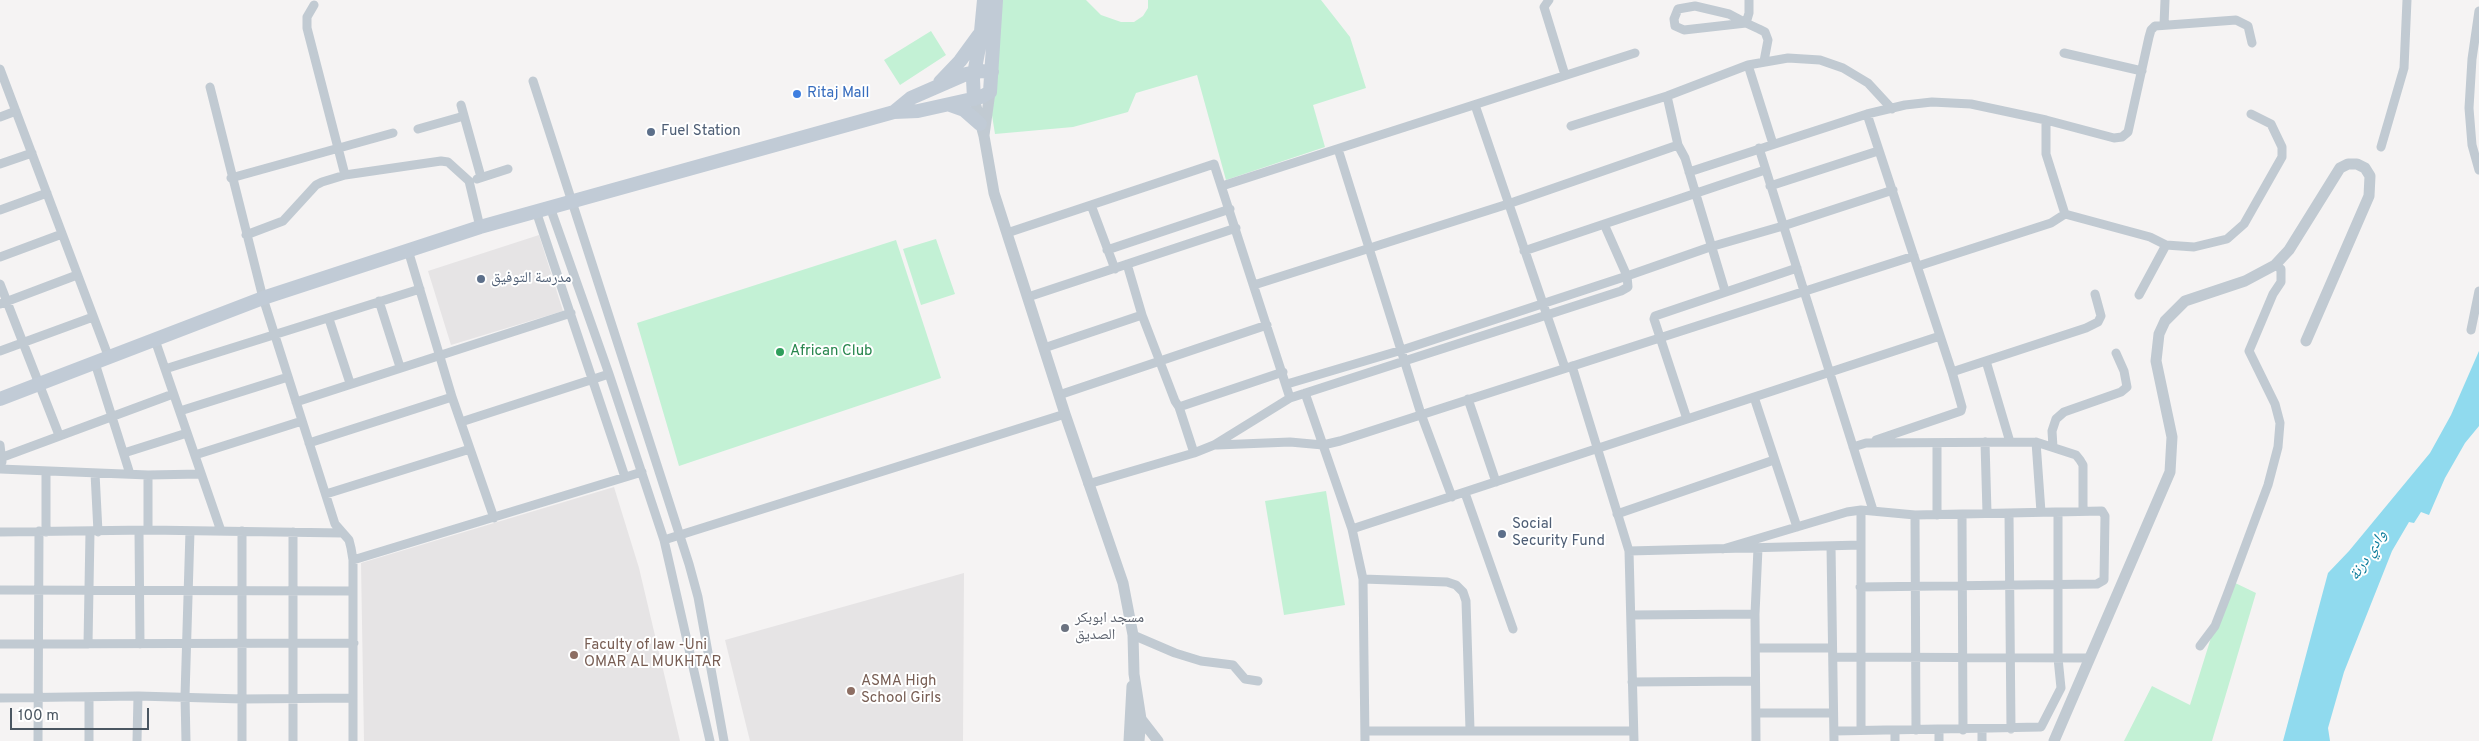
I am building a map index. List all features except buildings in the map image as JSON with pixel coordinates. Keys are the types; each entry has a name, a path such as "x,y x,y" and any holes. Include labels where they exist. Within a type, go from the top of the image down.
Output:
{"main road":[{"path":"974,99 975,71 984,0"},
{"path":"0,399 263,298 480,227 894,112 918,111 974,99 990,92 996,0"},
{"path":"932,89 960,61 981,33"},
{"path":"894,112 911,98 975,71 992,72"},
{"path":"950,105 964,110 982,130"}],"street":[{"path":"1549,0 1544,7 1565,75"},
{"path":"1746,23 1749,13 1748,0"},
{"path":"2164,25 2165,0"},
{"path":"2381,146 2404,68 2407,0"},
{"path":"314,5 307,17 307,28 336,148 345,175"},
{"path":"1746,23 1684,30 1675,26 1674,19 1678,9 1696,6 1729,14 1765,32 1768,36 1764,61"},
{"path":"2479,11 2472,59 2469,120 2472,145 2479,170"},
{"path":"1689,172 1867,114 1932,102 1971,104 2046,120 2114,138 2122,137 2128,132 2151,30 2164,25 2241,21 2248,26 2252,43"},
{"path":"1222,186 1635,53"},
{"path":"2064,53 2142,71"},
{"path":"1571,126 1667,96 1748,65 1788,58 1820,60 1843,68 1868,83 1892,108"},
{"path":"1748,65 1773,144"},
{"path":"0,69 109,358"},
{"path":"533,81 680,534 698,597 724,741"},
{"path":"210,87 231,178 263,298 335,524 348,540 353,560 353,741"},
{"path":"982,130 990,92"},
{"path":"1667,96 1678,145 1689,172 1710,247 1725,291"},
{"path":"974,99 994,194 1088,484 1123,583 1133,635 1134,674 1129,741"},
{"path":"461,105 482,177"},
{"path":"1475,105 1542,304 1569,367 1598,449 1630,551 1634,741"},
{"path":"0,117 16,111"},
{"path":"1853,447 1961,411 1962,407 1918,266 1867,114"},
{"path":"1918,266 2051,223 2065,214 2150,237 2166,245 2194,247 2213,244 2227,239 2244,224 2282,157 2282,147 2270,124 2251,114"},
{"path":"418,128 464,116"},
{"path":"2046,120 2046,154 2065,214"},
{"path":"231,178 393,132"},
{"path":"1254,285 1369,250 1678,145"},
{"path":"1759,148 1874,510"},
{"path":"1338,149 1422,414 1452,497"},
{"path":"1770,186 1878,151"},
{"path":"0,164 32,153"},
{"path":"246,235 283,221 316,185 345,175 441,161 448,162 469,181 480,227"},
{"path":"1007,234 1214,164 1290,398"},
{"path":"2054,741 2170,472 2172,437 2156,361 2159,334 2174,310 2185,301 2245,281 2275,265 2289,250 2340,168 2348,164 2357,164 2365,168 2370,176 2369,196 2306,341"},
{"path":"469,181 508,169"},
{"path":"1524,251 1765,170"},
{"path":"1287,384 1402,350 1710,247 1783,226 1893,190"},
{"path":"0,210 47,193"},
{"path":"1091,205 1115,269"},
{"path":"543,209 571,313 625,477"},
{"path":"543,209 609,374 664,540 710,741"},
{"path":"1107,250 1230,209"},
{"path":"1088,484 1194,453 1214,445 1290,398 1621,291 1628,287 1627,276 1604,224"},
{"path":"1028,297 1236,228"},
{"path":"0,257 62,234"},
{"path":"2139,295 2166,245"},
{"path":"408,250 452,397 494,518"},
{"path":"1214,445 1290,442 1323,444 1914,256"},
{"path":"1127,264 1142,315 1179,407 1194,453"},
{"path":"2200,646 2215,626 2268,485 2278,447 2280,423 2275,404 2249,351 2273,294 2281,282 2281,270 2275,265"},
{"path":"1687,419 1654,319 1658,313 1796,268"},
{"path":"3,302 77,275"},
{"path":"0,284 3,302 39,384 58,435"},
{"path":"165,369 420,289"},
{"path":"2471,330 2479,291"},
{"path":"1952,372 2086,328 2098,322 2101,316 2095,294"},
{"path":"379,302 400,367"},
{"path":"296,402 571,313"},
{"path":"1044,348 1142,315"},
{"path":"0,351 93,317"},
{"path":"329,319 350,383"},
{"path":"1059,395 1267,325"},
{"path":"1352,529 1940,336"},
{"path":"155,340 221,531"},
{"path":"2053,448 2052,431 2056,419 2064,412 2121,392 2127,387 2124,371 2116,353"},
{"path":"1986,361 2010,442"},
{"path":"95,363 130,474"},
{"path":"1179,407 1283,372"},
{"path":"462,422 609,374"},
{"path":"180,411 288,377"},
{"path":"1305,393 1352,529 1363,579 1366,675 1365,741"},
{"path":"3,456 174,394"},
{"path":"1754,396 1797,527"},
{"path":"309,443 452,397"},
{"path":"1468,399 1496,482"},
{"path":"664,540 1065,414"},
{"path":"195,455 302,421"},
{"path":"124,454 187,433"},
{"path":"1985,442 1988,513"},
{"path":"1866,443 2036,442 2076,456 2080,460 2083,465 2083,511"},
{"path":"2036,442 2041,512"},
{"path":"1937,443 1937,515"},
{"path":"0,446 3,456 0,469 148,475 201,474"},
{"path":"326,494 470,449"},
{"path":"1617,514 1774,460"},
{"path":"38,741 38,590 46,472"},
{"path":"353,560 642,472"},
{"path":"88,644 96,473"},
{"path":"140,644 140,591 148,475"},
{"path":"1465,492 1513,629"},
{"path":"1861,510 1861,730"},
{"path":"1723,549 1861,510 1915,515 2102,510 2104,516 2104,580 2097,584 1860,587"},
{"path":"1834,731 2041,727 2061,688 2058,658 2058,512"},
{"path":"2009,513 2011,729"},
{"path":"1962,514 1963,730"},
{"path":"1915,515 1916,730"},
{"path":"186,741 185,696 190,591 190,531"},
{"path":"0,532 242,531 342,533"},
{"path":"242,531 242,741"},
{"path":"293,532 292,698 294,741"},
{"path":"1630,551 1861,545"},
{"path":"1831,546 1834,741"},
{"path":"1756,741 1755,681 1758,548"},
{"path":"1363,579 1447,582 1456,585 1463,592 1466,601 1470,730"},
{"path":"0,590 352,591"},
{"path":"1631,615 1756,614"},
{"path":"1133,635 1192,659 1233,665 1245,679 1258,681"},
{"path":"0,644 187,645 354,643"},
{"path":"1756,648 1832,653 1861,657 2090,658"},
{"path":"1134,674 1142,719 1139,741"},
{"path":"1632,682 1755,681"},
{"path":"89,696 89,741"},
{"path":"137,741 138,696"},
{"path":"0,698 185,696 353,698"},
{"path":"1756,713 1833,712"},
{"path":"1120,741 1130,716"},
{"path":"1142,719 1158,741"},
{"path":"1982,729 1982,741"},
{"path":"1895,730 1895,741"},
{"path":"1939,730 1939,741"},
{"path":"1365,731 1633,731"}],"shaded area":[{"path":"539,235 563,311 451,345 428,271"},
{"path":"614,487 639,568 680,741 364,741 361,563"},
{"name":"ASMA High School Girls","path":"964,573 963,741 750,741 725,640"}],"green space":[{"path":"999,0 1086,0 1101,15 1121,22 1134,22 1143,16 1148,8 1148,0 1321,0 1350,37 1366,88 1313,105 1325,147 1226,180 1197,75 1136,93 1128,112 1073,127 995,134 991,109"},
{"path":"931,31 946,55 900,85 884,60"},
{"path":"936,239 955,294 921,305 903,249"},
{"name":"African Club","path":"896,240 941,378 679,466 637,323"},
{"path":"1326,491 1345,605 1284,615 1265,501"},
{"path":"2229,580 2256,593 2212,741 2124,741 2152,686 2190,705"}],"water":[{"name":"وادي درنة","path":"2479,351 2479,426 2465,443 2445,478 2429,515 2421,512 2414,523 2409,522 2392,551 2344,672 2328,728 2330,741 2283,741 2328,573 2349,551 2430,453 2451,415"}],"place":[{"name":"Ritaj Mall","path":"797,94"},
{"name":"Fuel Station","path":"651,132"},
{"name":"مدرسة التوفيق","path":"481,279"},
{"name":"African Club","path":"780,352"},
{"name":"Social Security Fund","path":"1502,534"},
{"name":"مسجد ابوبكر الصديق","path":"1065,628"},
{"name":"Faculty of law -Uni OMAR AL MUKHTAR","path":"574,655"},
{"name":"ASMA High School Girls","path":"851,691"}]}
